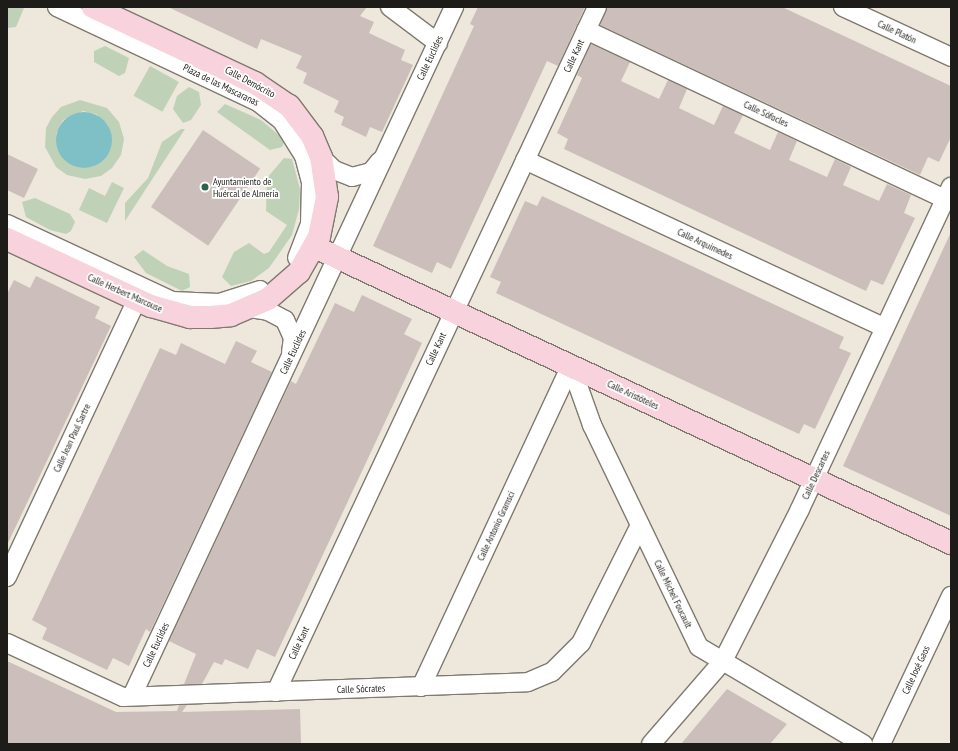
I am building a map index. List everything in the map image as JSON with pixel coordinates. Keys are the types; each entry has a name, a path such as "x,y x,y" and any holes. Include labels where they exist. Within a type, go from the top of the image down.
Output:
{"street":[{"name":"Plaza de las Mascaranas","path":"8,237 172,301 201,305 248,297 280,277 300,252 310,224 313,196 309,170 291,132 269,109 57,7"},
{"path":"390,7 438,43"},
{"name":"Calle Euclides","path":"132,696 454,7"},
{"name":"Calle Kant","path":"276,692 597,7"},
{"name":"Calle Platón","path":"843,7 951,57"},
{"name":"Calle Demócrito","path":"98,8 273,93 302,121 321,157 327,197 315,247"},
{"name":"Calle Sófocles","path":"586,30 948,193"},
{"path":"321,157 334,170 352,177 371,172 386,152"},
{"name":"Calle Arquímedes","path":"525,160 885,328"},
{"name":"Calle Descartes","path":"652,744 723,661 814,480 948,193"},
{"name":"Calle Herbert Marcouse","path":"8,237 137,300 190,317 231,315 250,308 285,287 315,247"},
{"name":"Calle Aristóteles","path":"315,247 951,543"},
{"name":"Calle Jean Paul Sartre","path":"7,577 137,300"},
{"path":"250,308 268,311 285,320 293,338 289,360"},
{"name":"Calle Michel Foucault","path":"571,366 592,425 699,647 863,744"},
{"name":"Calle Antonio Gramsci","path":"421,687 571,366"},
{"name":"Calle Sócrates","path":"7,643 123,697 516,684 552,672 581,643 640,525"},
{"name":"Calle José Gaos","path":"881,744 951,596"}],"green space":[{"path":"7,7 24,8 16,27 7,28"},
{"path":"105,46 129,58 125,73 119,76 94,62 94,51"},
{"path":"150,66 179,82 162,112 134,96"},
{"path":"189,87 199,92 201,105 191,120 183,123 173,109 177,96"},
{"path":"80,100 107,108 119,122 124,139 121,155 112,168 101,176 85,179 67,175 56,167 45,147 46,128 52,117 61,107","holes":["83,111 96,114 108,125 99,163 84,168 67,162 56,134 63,120"]},
{"path":"225,104 261,120 280,136 284,142 282,147 270,150 217,112"},
{"path":"181,129 185,129 125,221 125,203 148,178 162,142"},
{"path":"284,158 292,159 300,189 299,209 292,235 269,268 251,281 231,286 222,277 234,252 249,243 264,254 269,252 287,225 266,211 267,178"},
{"path":"112,182 124,188 107,223 79,210 89,188 105,196"},
{"path":"35,198 70,214 75,222 71,231 66,234 50,230 26,217 22,202"},
{"path":"143,250 167,266 189,274 190,287 182,291 146,273 134,257"}],"water":[{"path":"84,112 95,114 104,120 110,129 112,140 110,151 104,160 95,166 84,168 73,166 64,160 58,151 56,140 58,129 64,120 73,114"}],"building":[{"path":"168,7 367,7 360,16 374,22 369,33 405,50 401,60 413,65 382,132 370,127 366,137 341,125 344,117 334,112 339,101 303,83 307,73 296,68 302,56 261,39 257,49"},
{"path":"478,7 585,7 558,66 547,61 451,269 437,262 432,273 373,246 474,26 470,24"},
{"path":"607,7 782,7 951,86 951,137 939,162 928,157 920,175 600,25"},
{"path":"591,44 630,62 621,81 659,99 668,80 687,89 679,108 714,125 723,106 743,115 734,133 770,150 778,132 797,141 789,160 827,177 835,159 851,167 843,185 879,201 887,184 911,195 904,213 915,218 883,285 871,280 866,291 564,149 568,139 557,133 582,78 577,75"},
{"name":"Ayuntamiento de Huércal de Almería","path":"203,130 260,169 208,246 151,207"},
{"path":"7,154 38,169 24,198 7,190"},
{"path":"542,196 844,337 839,348 851,353 815,429 804,424 799,434 496,293 501,282 490,277 525,201 537,206"},
{"path":"951,232 951,516 843,466"},
{"path":"36,276 100,307 95,318 111,326 7,545 7,294 14,280 30,288"},
{"path":"362,295 412,319 404,334 422,343 275,657 257,649 248,669 225,659 222,665 214,662 202,684 184,684 196,654 169,641 291,381 296,384 335,303 354,312"},
{"path":"236,341 257,351 251,362 272,372 150,632 146,629 129,666 113,658 107,670 42,639 47,628 32,620 160,348 176,355 181,343 225,364"},
{"path":"7,661 116,712 177,711 179,705 187,705 182,712 300,709 301,744 7,744"},
{"path":"727,689 787,724 770,744 681,744"}],"place":[{"name":"Ayuntamiento de Huércal de Almería","path":"205,187"}]}
